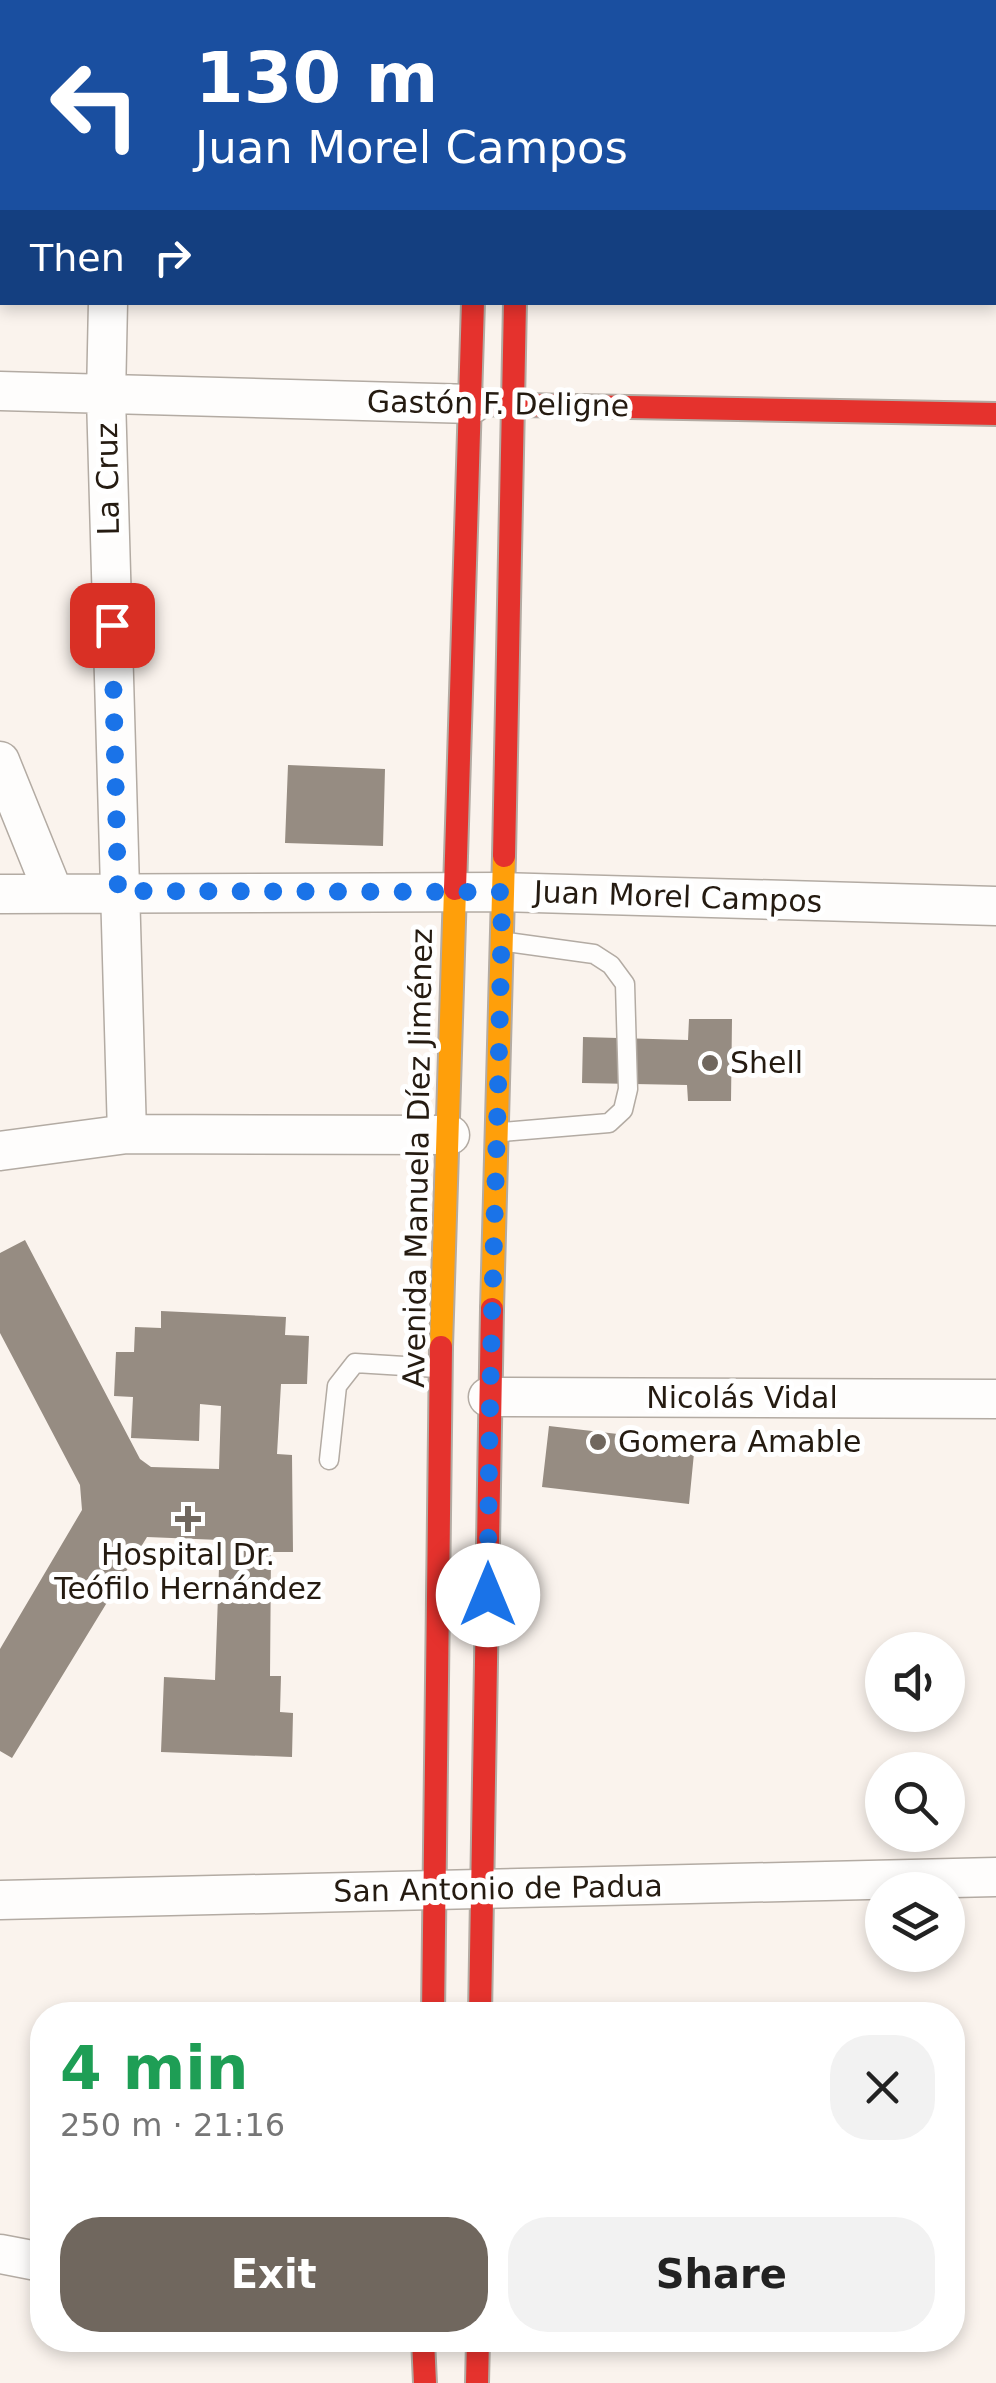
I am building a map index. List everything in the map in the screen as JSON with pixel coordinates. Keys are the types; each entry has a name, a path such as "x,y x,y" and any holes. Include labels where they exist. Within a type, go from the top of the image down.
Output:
{"main road":[{"name":"Avenida Manuela Díez Jiménez","path":"434,2002 442,1368 473,305"},
{"path":"480,2002 488,1397 500,1132 515,305"},
{"name":"Gastón F. Deligne","path":"472,404 996,414"},
{"path":"440,1634 487,1634"},
{"path":"424,2352 425,2383"},
{"path":"477,2383 478,2352"}],"street":[{"name":"La Cruz","path":"108,305 106,397 127,1134"},
{"name":"Gastón F. Deligne","path":"0,391 106,397 472,404"},
{"path":"0,762 53,892"},
{"name":"Juan Morel Campos","path":"0,894 502,892 996,906"},
{"path":"0,1151 127,1134 450,1135"},
{"name":"Nicolás Vidal","path":"488,1397 996,1398"},
{"name":"San Antonio de Padua","path":"1,1906 438,1888 482,1892 996,1878"},
{"path":"0,2254 30,2260"}],"lane":[{"path":"500,1132 608,1123 623,1110 628,1089 625,984 611,965 594,954 501,941"},
{"path":"329,1460 337,1386 355,1363 442,1368"}],"building":[{"path":"288,765 385,769 383,846 285,843"},
{"path":"689,1019 732,1019 731,1101 688,1101 687,1085 582,1083 583,1037 688,1040"},
{"path":"25,1240 140,1459 151,1467 219,1469 221,1406 200,1404 199,1441 131,1438 133,1397 114,1396 116,1352 134,1352 135,1327 161,1328 161,1311 286,1317 285,1335 309,1336 307,1384 281,1384 277,1454 292,1455 293,1552 271,1552 270,1676 281,1676 280,1712 293,1713 292,1757 161,1752 164,1677 215,1680 220,1540 147,1537 12,1758 0,1751 0,1649 82,1510 80,1485 0,1333 0,1253"},
{"path":"549,1426 695,1443 689,1504 542,1487"}],"traffic: slow":[{"path":"492,1309 504,856"},
{"path":"441,1347 455,889"}],"traffic: jam":[{"path":"455,889 473,305"},
{"path":"504,856 515,305"},
{"path":"472,404 996,414"},
{"path":"480,2002 492,1309"},
{"path":"433,2002 441,1347"},
{"path":"424,2352 425,2383"},
{"path":"477,2383 478,2352"}],"place":[{"name":"Shell","path":"710,1063"},
{"name":"Gomera Amable","path":"598,1442"},
{"name":"Hospital Dr. Teófilo Hernández","path":"188,1519"}],"route":[{"path":"112,625 118,891 502,892 500,1132 488,1397 488,1595"}]}
